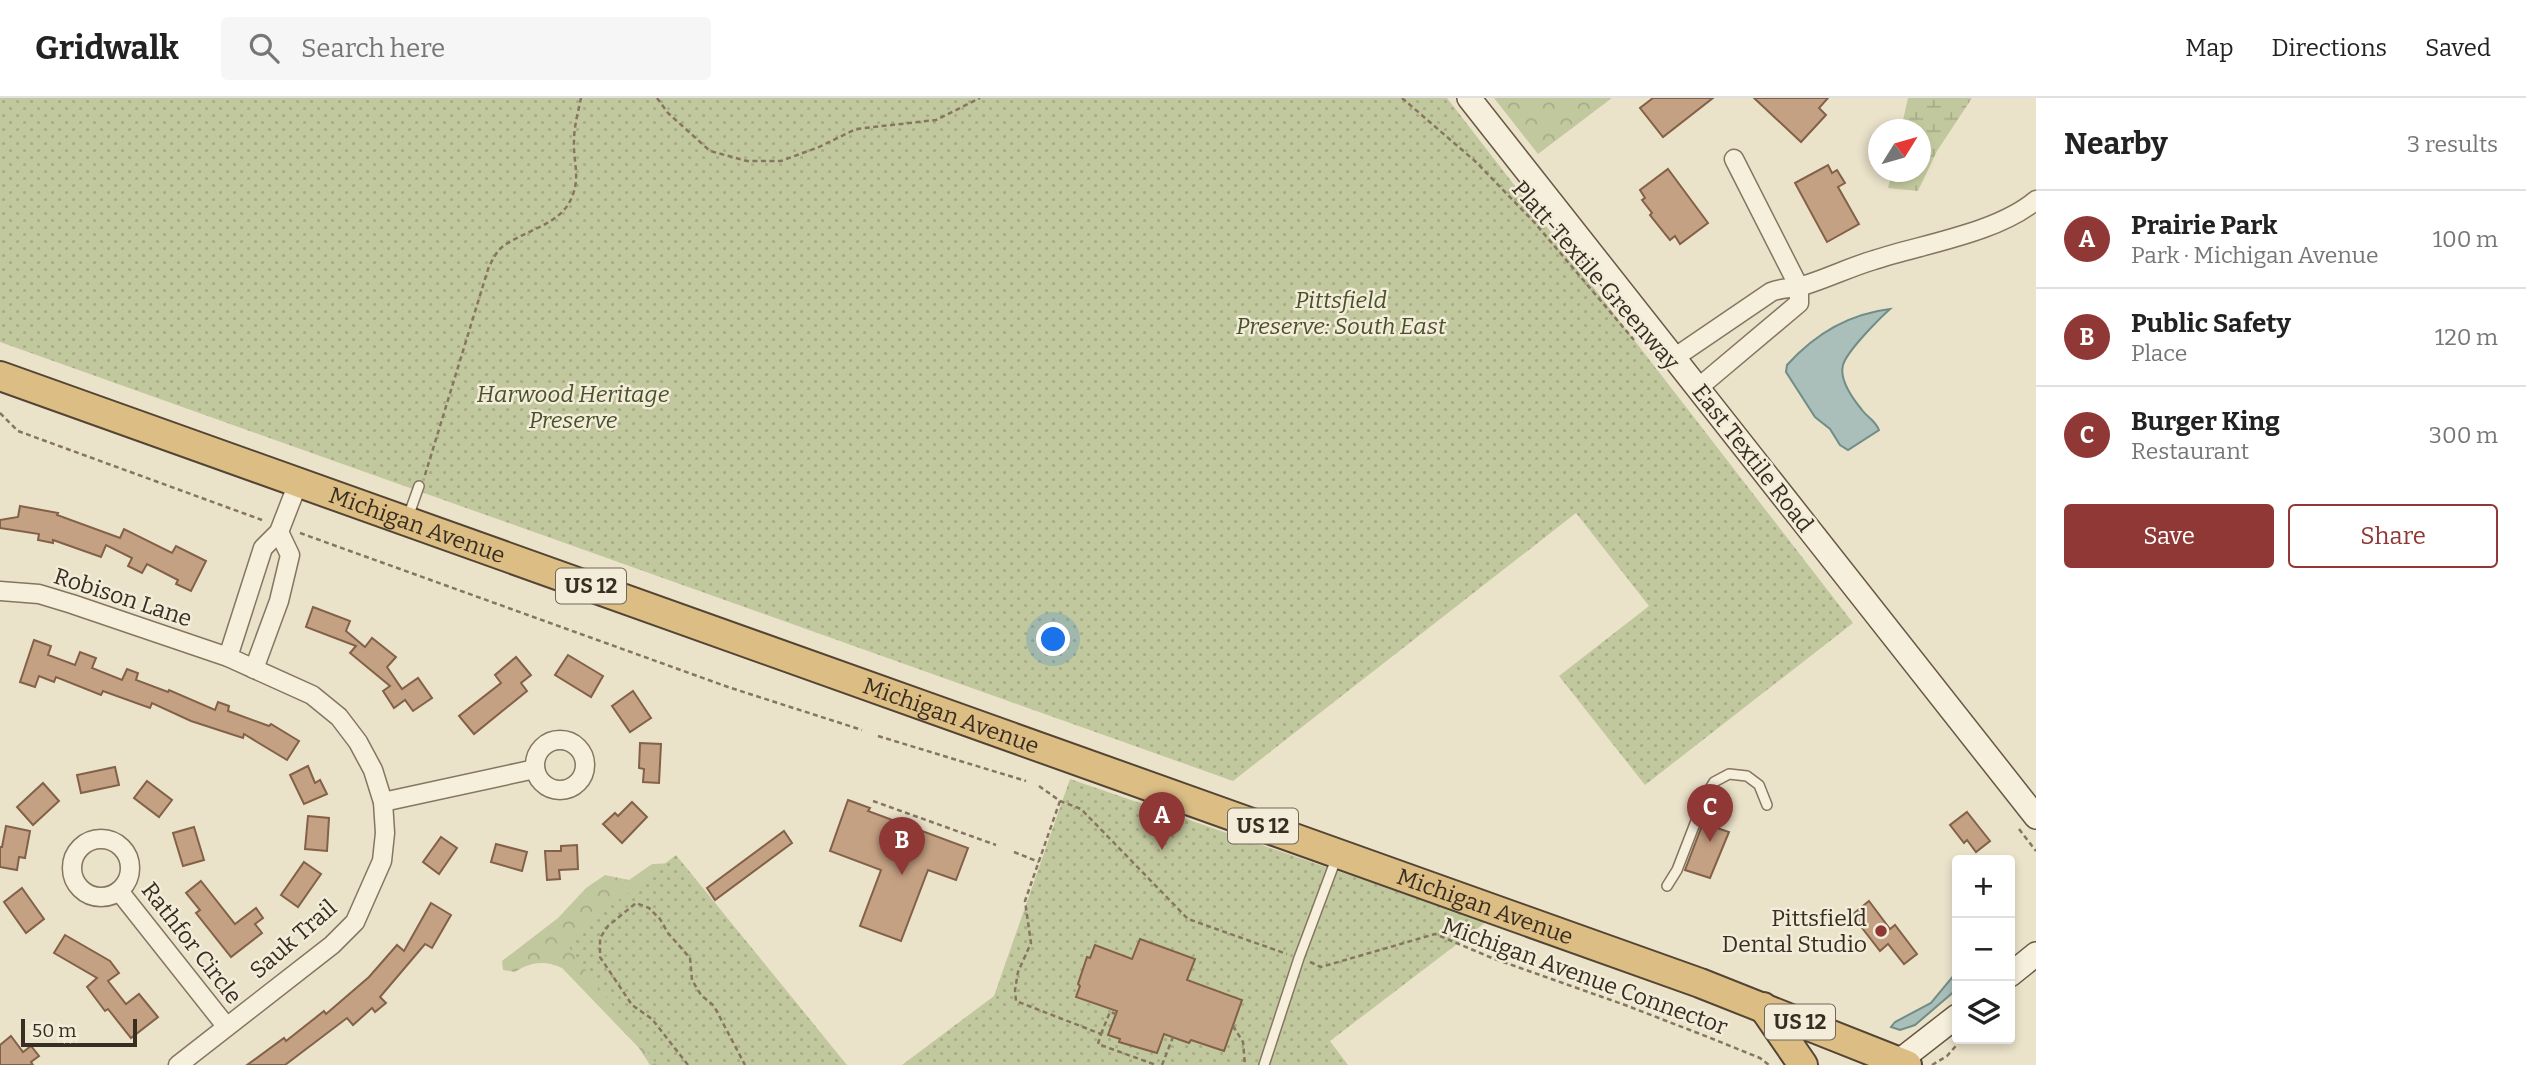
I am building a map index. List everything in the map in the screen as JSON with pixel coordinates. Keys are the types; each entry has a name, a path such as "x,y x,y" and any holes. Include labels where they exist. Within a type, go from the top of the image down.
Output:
{"highway":[{"name":"Michigan Avenue","path":"0,376 1338,853 1763,1007 1900,1064"},
{"path":"1763,1007 1802,1065"}],"main road":[{"name":"East Textile Road","path":"1469,98 2036,817"},
{"path":"2015,971 2036,954"},
{"path":"1900,1064 1952,1020"}],"street":[{"path":"1698,388 1799,303 1799,287 1734,159"},
{"path":"1674,358 1770,292 1784,286 1799,287 1872,260 2011,218 2036,200"},
{"path":"229,657 263,548 279,532 298,484"},
{"path":"254,668 279,601 290,555 279,532"},
{"name":"Robison Lane","path":"0,591 39,594 229,657"},
{"name":"Sauk Trail","path":"178,1065 332,945 355,922 382,860 385,833 383,802 373,770 358,742 339,717 312,695 229,657"},
{"path":"383,802 535,769"},
{"name":"Rathfor Circle","path":"119,891 226,1026"}],"lane":[{"path":"407,520 419,486"},
{"path":"1667,886 1677,870 1706,795 1714,782 1729,774 1747,776 1759,785 1767,804"},
{"path":"1264,1065 1299,958 1338,853"}],"path":[{"path":"419,486 427,471 489,266 499,249 545,224 568,207 578,177 573,141 581,98"},
{"path":"657,98 668,113 709,151 747,161 781,161 856,129 936,120 980,98"},
{"name":"Platt-Textile Greenway","path":"1402,98 1476,162 1534,222 1633,340"},
{"path":"0,414 18,431 262,520"},
{"path":"300,533 728,687 862,730"},
{"path":"878,736 1026,781"},
{"path":"1039,786 1060,801 1081,809 1188,919 1290,955"},
{"path":"873,801 996,845"},
{"path":"1060,801 1025,901 1031,943 1018,972 1016,1002 1101,1034"},
{"path":"2013,820 2036,851"},
{"path":"1014,852 1039,862"},
{"path":"688,1065 652,1019 632,1005 600,957 600,938 608,926 636,903 649,908 660,919 668,933 690,958 692,980 701,995 713,1006 745,1065"},
{"name":"Michigan Avenue Connector","path":"1308,962 1321,967 1434,934 1492,958 1709,1037 1760,1058 1769,1065"},
{"path":"1116,1014 1110,1012 1098,1044 1156,1065"},
{"path":"1233,1026 1243,1042 1245,1065"},
{"path":"1162,1065 1173,1037"},
{"path":"1932,1065 1947,1056 1958,1044"}],"green space":[{"path":"0,98 1447,98 1853,623 1645,785 1559,676 1649,606 1576,513 1233,781 0,342"},
{"path":"1494,98 1612,98 1538,154"},
{"path":"1908,98 1972,98 1931,164 1931,119 1903,119"},
{"path":"1890,182 1922,182 1918,191 1888,188"},
{"path":"1070,779 1486,922 1330,1041 1348,1065 902,1065 994,996"},
{"path":"676,855 847,1065 657,1065 565,942"},
{"path":"674,863 774,1065 650,1065 639,1048 562,968 538,963 515,972 503,970 502,961 558,918 586,888 605,875 629,880 652,864"}],"water":[{"path":"1890,309 1871,327 1843,365 1843,376 1848,389 1879,430 1848,450 1840,445 1830,429 1815,417 1786,372 1787,365 1809,344 1833,327 1860,316"},
{"path":"1952,977 1952,993 1915,1025 1900,1030 1891,1027 1895,1022 1931,1003"}],"building":[{"path":"1653,98 1713,98 1663,137 1640,108"},
{"path":"1754,98 1828,98 1819,108 1826,115 1801,142"},
{"path":"1828,165 1832,173 1837,170 1845,183 1838,187 1859,224 1827,242 1795,183"},
{"path":"1668,169 1708,223 1680,244 1675,236 1670,240 1650,215 1652,213 1642,200 1645,198 1640,190"},
{"path":"20,506 58,513 57,515 120,538 124,529 172,553 176,546 206,561 191,591 176,584 178,580 147,564 142,573 128,566 132,558 106,545 101,557 53,540 53,543 38,540 39,534 0,528 0,520 18,517"},
{"path":"313,607 350,621 346,631 365,647 372,638 396,657 387,667 402,689 418,678 432,698 413,711 405,700 394,708 383,691 390,686 350,653 356,646 306,627"},
{"path":"34,640 51,646 48,655 75,665 80,652 96,658 92,668 122,680 127,669 138,673 136,680 168,692 169,690 215,710 218,702 229,706 228,711 269,726 271,724 299,741 287,760 244,734 243,738 191,721 152,703 150,708 103,691 101,695 56,677 54,682 39,676 35,687 20,682"},
{"path":"568,655 603,676 591,697 555,675"},
{"path":"516,657 531,675 521,683 527,691 474,734 459,716 501,683 495,675"},
{"path":"633,691 651,718 630,732 612,706"},
{"path":"640,743 661,744 659,783 643,782 644,769 639,768"},
{"path":"308,766 315,783 320,780 327,794 304,804 290,775"},
{"path":"115,767 119,785 81,793 77,775"},
{"path":"147,781 172,800 159,817 134,798"},
{"path":"43,783 59,801 33,825 17,807"},
{"path":"848,800 870,808 868,811 968,848 956,880 928,870 901,941 860,926 881,870 830,851"},
{"path":"632,802 647,817 622,843 603,824 615,813 618,816"},
{"path":"1967,812 1990,841 1976,852 1967,840 1964,843 1950,825"},
{"path":"308,816 329,818 327,851 305,849"},
{"path":"1703,823 1729,832 1710,878 1685,870"},
{"path":"6,826 30,831 25,858 19,857 17,870 0,867 0,847"},
{"path":"194,827 204,860 183,866 173,833"},
{"path":"784,831 792,843 715,900 707,888"},
{"path":"441,837 457,848 439,874 423,862"},
{"path":"496,844 527,852 522,871 491,862"},
{"path":"577,845 578,869 559,870 560,879 547,880 545,851 561,851 561,846"},
{"path":"304,862 321,874 298,907 281,895"},
{"path":"201,881 235,924 256,908 263,918 255,924 262,933 231,957 196,913 200,910 186,893"},
{"path":"22,888 44,919 26,933 4,902"},
{"name":"Pittsfield Dental Studio","path":"1869,901 1890,929 1895,925 1917,954 1904,964 1888,944 1880,951 1852,915"},
{"path":"431,903 451,915 432,948 425,944 380,997 386,1003 375,1012 372,1008 353,1025 347,1018 285,1065 247,1065 284,1038 286,1041 324,1011 326,1014 369,977 397,945 404,951"},
{"path":"65,935 110,961 119,973 108,981 126,1004 139,994 158,1017 131,1038 87,987 97,978 54,953"},
{"path":"1140,939 1195,959 1187,980 1242,1000 1224,1051 1164,1034 1157,1053 1119,1042 1120,1039 1108,1035 1117,1011 1076,997 1087,957 1090,958 1095,945 1132,959"},
{"path":"11,1036 23,1052 31,1046 39,1056 31,1062 33,1065 0,1065 0,1045"}],"place":[{"name":"Burger King","path":"1710,842"},
{"name":"Prairie Park","path":"1162,850"},
{"name":"Public Safety","path":"902,875"},
{"name":"Pittsfield Dental Studio","path":"1881,931"}],"park label":[{"name":"Pittsfield Preserve: South East","path":"1341,313"},
{"name":"Harwood Heritage Preserve","path":"573,407"}]}
